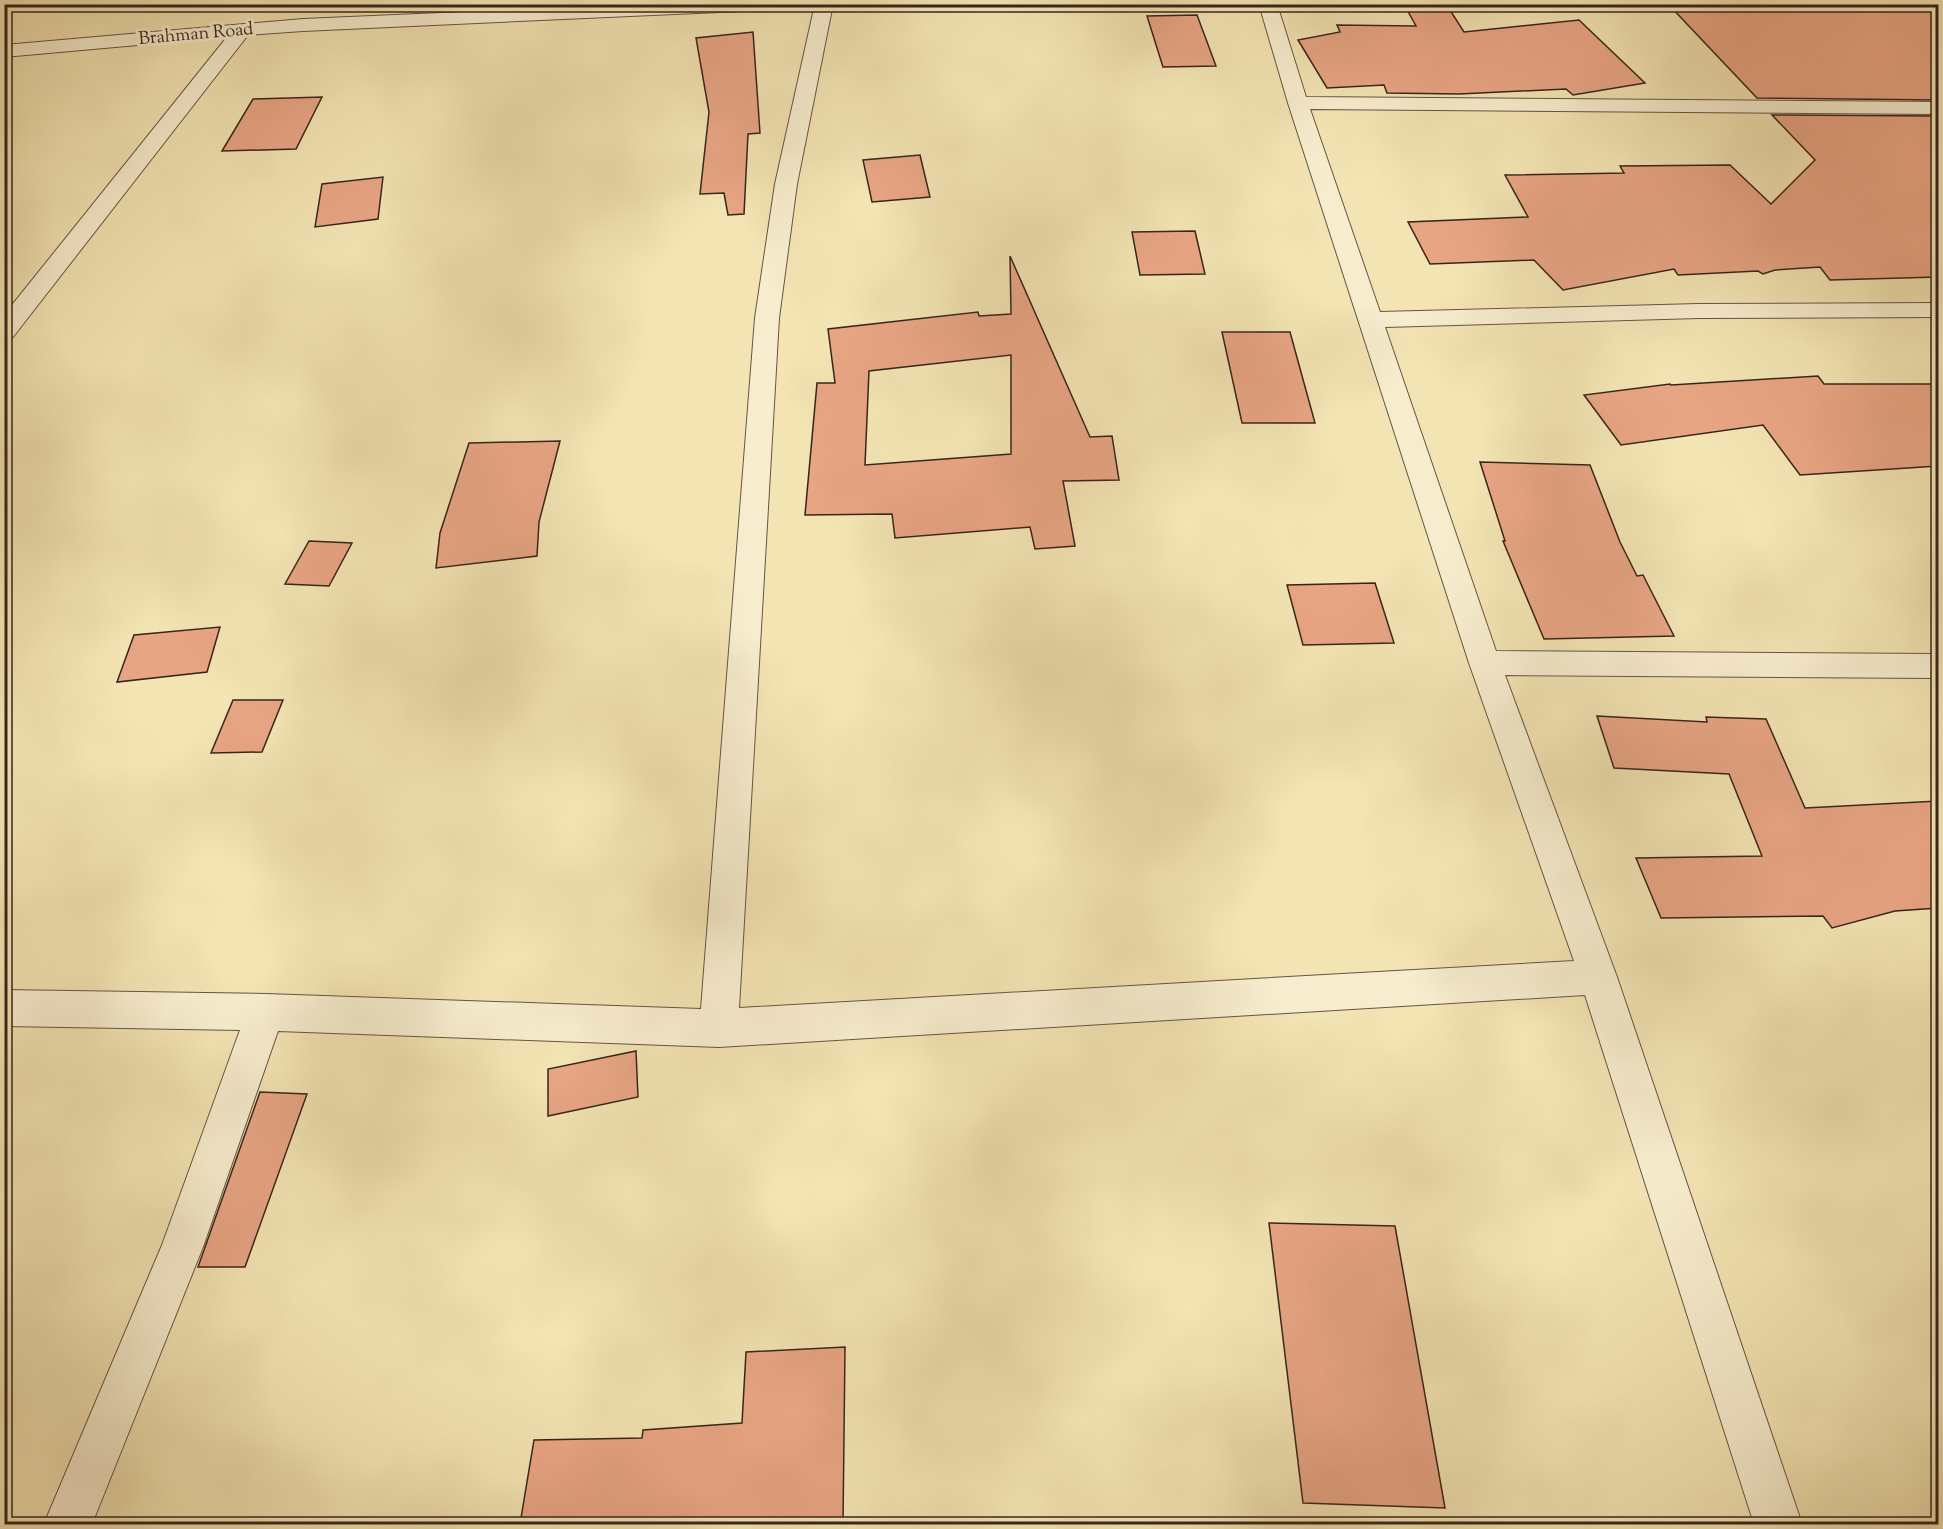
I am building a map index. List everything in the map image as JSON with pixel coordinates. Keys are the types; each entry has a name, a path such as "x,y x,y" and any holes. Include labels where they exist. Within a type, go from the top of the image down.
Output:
{"street":[{"path":"294,4 303,25"},
{"name":"Brahman Road","path":"4,51 303,25 622,8 784,4"},
{"path":"718,1028 767,318 786,184 824,4"},
{"path":"1268,4 1298,103 1485,663 1598,977 1778,1524"},
{"path":"4,332 241,32"},
{"path":"1298,103 1938,108"},
{"path":"1371,320 1699,311 1938,310"},
{"path":"1485,663 1938,666"},
{"path":"4,1008 266,1012 718,1028 1598,977"},
{"path":"68,1524 182,1247 266,1012"}],"building":[{"path":"1668,4 1938,4 1938,100 1757,98"},
{"path":"1448,7 1464,32 1579,20 1645,83 1573,95 1566,89 1459,94 1387,93 1384,85 1327,88 1298,40 1340,32 1337,25 1416,26 1406,8"},
{"path":"1197,15 1216,66 1163,67 1147,16"},
{"path":"753,32 760,133 748,134 744,214 728,215 724,193 700,194 709,112 696,38"},
{"path":"322,97 296,149 222,151 253,99"},
{"path":"1772,115 1938,116 1938,277 1830,280 1820,267 1775,270 1763,274 1758,271 1678,275 1674,269 1563,290 1534,260 1430,264 1408,222 1528,217 1505,175 1624,173 1620,166 1730,165 1771,204 1815,160"},
{"path":"920,155 930,197 872,202 863,160"},
{"path":"383,177 378,219 315,227 322,184"},
{"path":"1195,231 1205,274 1140,275 1132,232"},
{"path":"1010,256 1090,437 1112,436 1119,480 1063,481 1075,546 1035,549 1030,527 895,538 892,514 805,515 817,383 835,383 828,329 978,312 979,316 1011,314","holes":["1011,355 1011,454 865,465 869,371"]},
{"path":"1222,332 1290,332 1315,423 1242,423"},
{"path":"1818,376 1824,384 1938,384 1938,466 1800,475 1763,425 1621,445 1584,395 1670,384"},
{"path":"560,441 539,522 537,556 436,568 440,533 469,443"},
{"path":"1480,462 1590,465 1620,542 1637,576 1643,575 1674,636 1544,639 1503,541 1505,541"},
{"path":"309,541 352,543 329,586 285,584"},
{"path":"1375,583 1394,643 1303,645 1287,585"},
{"path":"220,627 207,672 117,682 134,635"},
{"path":"233,700 283,700 262,752 211,753"},
{"path":"1597,716 1707,722 1706,717 1766,719 1805,808 1938,801 1938,908 1895,911 1832,928 1823,916 1661,918 1636,858 1762,856 1729,774 1614,768"},
{"path":"636,1051 638,1097 548,1116 548,1069"},
{"path":"260,1092 307,1094 245,1267 198,1267"},
{"path":"1269,1223 1395,1226 1445,1508 1303,1503"},
{"path":"845,1347 843,1524 520,1524 534,1440 642,1438 643,1430 742,1423 746,1352"}]}
